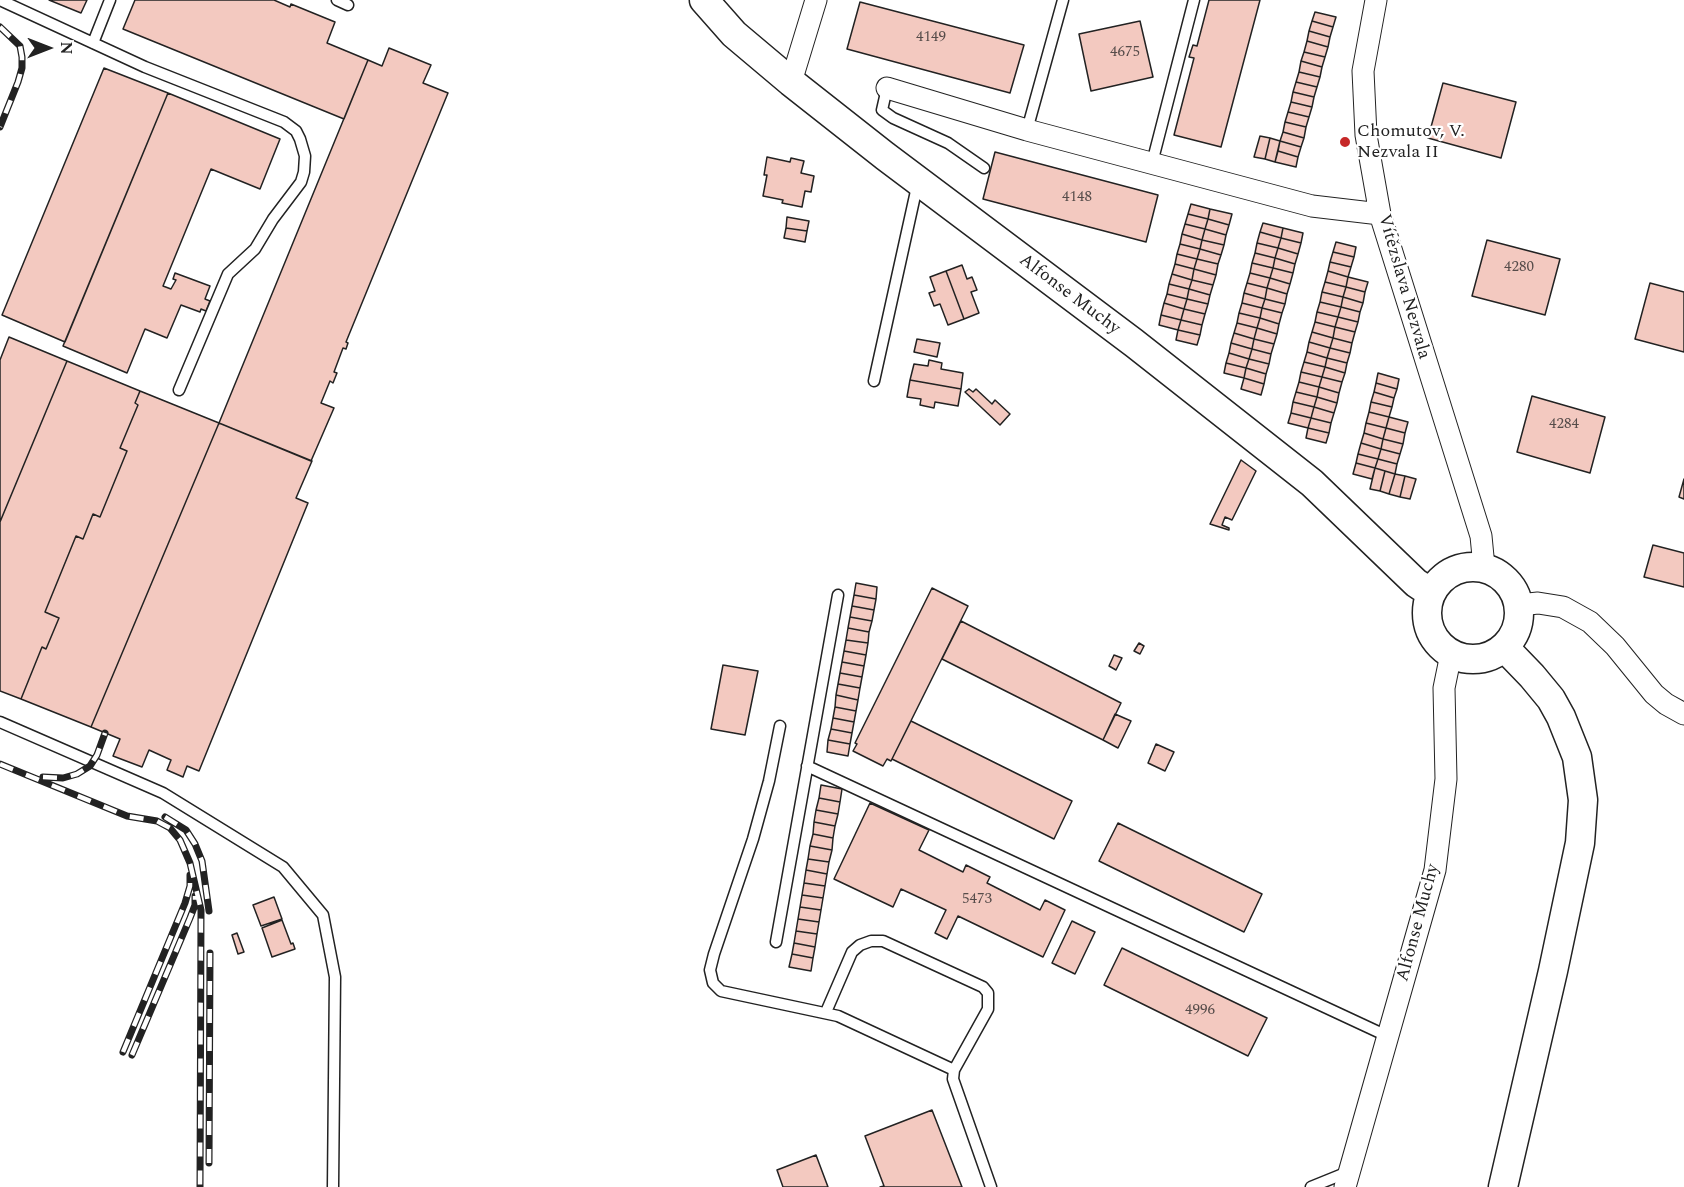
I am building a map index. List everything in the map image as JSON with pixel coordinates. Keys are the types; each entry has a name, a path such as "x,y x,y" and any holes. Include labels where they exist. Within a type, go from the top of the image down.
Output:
{"main road":[{"name":"Alfonse Muchy","path":"705,0 734,34 791,82 918,181 1134,343 1312,483 1416,583 1431,593"},
{"path":"1463,567 1484,567 1494,571 1510,585 1519,605 1517,628 1512,638 1495,654 1473,659 1461,658 1441,647 1434,638 1429,627 1427,604 1431,593 1444,576 1463,567"},
{"path":"1503,1187 1580,843 1583,800 1577,757 1561,717 1551,699 1504,647"}],"street":[{"path":"791,82 816,0"},
{"name":"Vítězslava Nezvala","path":"1376,0 1363,71 1366,135 1380,214 1480,536 1484,567"},
{"path":"887,88 1027,130 1312,206 1380,214"},
{"path":"1519,605 1538,603 1557,606 1577,613 1615,646 1654,694 1684,714"},
{"name":"Alfonse Muchy","path":"1347,1180 1435,870 1446,779 1444,688 1451,654"}],"lane":[{"path":"0,0 144,67 284,122 296,131 305,156 301,182 273,219 255,249 237,264 222,286 179,390"},
{"path":"93,43 110,0"},
{"path":"1027,130 1063,0"},
{"path":"1152,163 1194,0"},
{"path":"887,88 882,110 893,118 948,143 984,168"},
{"path":"874,381 918,181"},
{"path":"776,942 838,595"},
{"path":"0,722 164,793 283,867 323,915 335,977 333,1187"},
{"path":"780,726 758,820 710,970 713,983 722,991 826,1012 954,1070"},
{"path":"807,766 1387,1036"},
{"path":"826,1012 852,952 860,945 871,941 883,941 983,987 987,993 988,1009 954,1070 954,1084 991,1187"},
{"path":"1311,1187 1347,1180"}],"building":[{"path":"49,0 87,0 81,13"},
{"path":"135,0 274,0 290,7 291,4 335,22 327,43 368,60 344,119 123,29"},
{"path":"1209,0 1260,0 1221,147 1174,135 1194,58 1189,57 1193,45 1197,46"},
{"path":"860,2 1024,45 1010,93 847,49"},
{"path":"1315,12 1336,17 1333,27 1312,21"},
{"path":"1140,21 1153,77 1091,91 1079,34"},
{"path":"1312,21 1333,27 1330,37 1309,31"},
{"path":"1309,31 1330,37 1328,47 1307,41"},
{"path":"1307,41 1328,47 1325,57 1304,52"},
{"path":"389,48 431,65 423,83 448,93 346,342 348,343 346,349 343,348 334,372 337,373 333,383 330,381 321,403 334,408 311,461 219,423 368,60 382,66"},
{"path":"1304,52 1325,57 1322,67 1301,61"},
{"path":"1301,61 1322,67 1320,77 1299,72"},
{"path":"104,68 168,93 65,342 2,315"},
{"path":"1299,72 1320,77 1317,87 1296,82"},
{"path":"1296,82 1317,87 1314,97 1293,92"},
{"path":"1443,83 1516,102 1501,158 1428,138"},
{"path":"1293,92 1314,97 1312,107 1291,102"},
{"path":"168,93 280,139 260,189 211,169 163,286 171,289 176,280 173,279 175,273 210,286 205,299 210,301 206,311 201,309 200,312 181,305 167,338 145,329 127,373 63,346"},
{"path":"1291,102 1312,107 1309,117 1288,112"},
{"path":"1288,112 1309,117 1306,127 1285,122"},
{"path":"1285,122 1306,127 1304,138 1283,132"},
{"path":"1283,132 1304,138 1301,147 1280,141"},
{"path":"1260,136 1270,138 1265,159 1254,157"},
{"path":"1270,138 1280,141 1275,162 1265,159"},
{"path":"1280,141 1301,147 1298,157 1278,151"},
{"path":"1278,151 1298,157 1296,167 1275,162"},
{"path":"995,152 1158,195 1146,242 983,199"},
{"path":"767,157 790,162 791,158 804,161 801,173 814,176 811,192 805,191 802,207 763,196 767,175 764,175"},
{"path":"1191,204 1210,209 1208,219 1188,214"},
{"path":"1210,209 1232,214 1229,225 1208,219"},
{"path":"1188,214 1208,219 1205,229 1185,224"},
{"path":"787,217 809,221 807,231 786,228"},
{"path":"1208,219 1229,225 1226,235 1205,229"},
{"path":"1263,223 1283,228 1281,238 1260,232"},
{"path":"1185,224 1205,229 1202,240 1182,234"},
{"path":"786,228 807,231 805,242 784,238"},
{"path":"1283,228 1303,233 1301,243 1281,238"},
{"path":"1205,229 1226,235 1224,245 1202,240"},
{"path":"1260,232 1281,238 1278,248 1257,243"},
{"path":"1182,234 1202,240 1200,249 1180,244"},
{"path":"1281,238 1301,243 1298,254 1278,248"},
{"path":"1202,240 1224,245 1221,255 1200,249"},
{"path":"1487,240 1560,259 1545,315 1472,296"},
{"path":"1336,242 1356,247 1354,257 1333,252"},
{"path":"1257,243 1278,248 1275,258 1255,253"},
{"path":"1180,244 1200,249 1197,259 1177,254"},
{"path":"1278,248 1298,254 1295,264 1275,258"},
{"path":"1200,249 1221,255 1218,264 1197,259"},
{"path":"1333,252 1354,257 1351,267 1330,262"},
{"path":"1255,253 1275,258 1273,268 1252,263"},
{"path":"1177,254 1197,259 1194,269 1175,264"},
{"path":"1275,258 1295,264 1293,273 1273,268"},
{"path":"1197,259 1218,264 1216,275 1194,269"},
{"path":"1330,262 1351,267 1348,277 1328,271"},
{"path":"1252,263 1273,268 1270,278 1250,273"},
{"path":"1175,264 1194,269 1192,280 1172,274"},
{"path":"962,265 967,279 972,277 977,290 971,292 979,313 964,319 946,271"},
{"path":"1273,268 1293,273 1290,284 1270,278"},
{"path":"1194,269 1216,275 1213,285 1192,280"},
{"path":"946,271 964,319 948,325 940,304 934,306 929,293 935,291 930,277"},
{"path":"1328,271 1348,277 1346,287 1325,282"},
{"path":"1250,273 1270,278 1267,288 1247,283"},
{"path":"1172,274 1192,280 1189,289 1169,284"},
{"path":"1348,277 1368,282 1365,292 1346,287"},
{"path":"1270,278 1290,284 1287,294 1267,288"},
{"path":"1192,280 1213,285 1210,295 1189,289"},
{"path":"1325,282 1346,287 1343,297 1322,292"},
{"path":"1247,283 1267,288 1265,299 1244,293"},
{"path":"1650,283 1684,292 1684,352 1635,339"},
{"path":"1169,284 1189,289 1187,299 1167,294"},
{"path":"1346,287 1365,292 1363,303 1343,297"},
{"path":"1267,288 1287,294 1285,304 1265,299"},
{"path":"1189,289 1210,295 1208,304 1187,299"},
{"path":"1322,292 1343,297 1341,307 1320,302"},
{"path":"1244,293 1265,299 1262,308 1242,303"},
{"path":"1167,294 1187,299 1184,309 1164,303"},
{"path":"1343,297 1363,303 1360,312 1341,307"},
{"path":"1187,299 1208,304 1205,314 1184,309"},
{"path":"1265,299 1285,304 1282,313 1262,308"},
{"path":"1320,302 1341,307 1338,317 1317,312"},
{"path":"1164,303 1184,309 1181,320 1161,315"},
{"path":"1242,303 1262,308 1260,318 1239,313"},
{"path":"1341,307 1360,312 1358,322 1338,317"},
{"path":"1262,308 1282,313 1279,324 1260,318"},
{"path":"1184,309 1205,314 1202,325 1181,320"},
{"path":"1317,312 1338,317 1335,327 1315,322"},
{"path":"1239,313 1260,318 1257,328 1237,323"},
{"path":"1161,315 1181,320 1178,330 1159,325"},
{"path":"1338,317 1358,322 1355,332 1335,327"},
{"path":"1260,318 1279,324 1277,334 1257,328"},
{"path":"1181,320 1202,325 1200,335 1178,330"},
{"path":"1315,322 1335,327 1333,338 1312,332"},
{"path":"1237,323 1257,328 1254,339 1234,333"},
{"path":"1335,327 1355,332 1352,343 1333,338"},
{"path":"1257,328 1277,334 1274,344 1254,339"},
{"path":"1178,330 1200,335 1197,345 1176,340"},
{"path":"1312,332 1333,338 1330,348 1309,342"},
{"path":"1234,333 1254,339 1252,349 1231,343"},
{"path":"9,337 67,361 0,522 0,360"},
{"path":"1333,338 1352,343 1350,353 1330,348"},
{"path":"917,339 940,343 937,357 914,352"},
{"path":"1254,339 1274,344 1271,354 1252,349"},
{"path":"1309,342 1330,348 1327,358 1307,352"},
{"path":"1231,343 1252,349 1249,359 1229,353"},
{"path":"1330,348 1350,353 1347,363 1327,358"},
{"path":"1252,349 1271,354 1269,364 1249,359"},
{"path":"1307,352 1327,358 1325,367 1304,362"},
{"path":"1229,353 1249,359 1246,368 1226,363"},
{"path":"1327,358 1347,363 1345,373 1325,367"},
{"path":"1249,359 1269,364 1266,374 1246,368"},
{"path":"929,360 942,363 941,369 963,373 961,389 910,380 914,364 928,366"},
{"path":"67,361 140,391 135,403 138,405 120,448 127,451 100,517 93,514 83,539 76,536 45,612 59,618 46,649 42,647 21,699 0,691 0,522"},
{"path":"1304,362 1325,367 1322,377 1301,372"},
{"path":"1226,363 1246,368 1244,378 1224,373"},
{"path":"1325,367 1345,373 1342,382 1322,377"},
{"path":"1246,368 1266,374 1264,384 1244,378"},
{"path":"1301,372 1322,377 1319,387 1299,382"},
{"path":"1378,373 1399,379 1397,389 1376,383"},
{"path":"1322,377 1342,382 1339,393 1319,387"},
{"path":"1244,378 1264,384 1261,395 1241,389"},
{"path":"910,380 961,389 958,406 935,402 934,408 920,405 921,399 907,397"},
{"path":"1299,382 1319,387 1317,397 1296,392"},
{"path":"1376,383 1397,389 1394,398 1374,392"},
{"path":"1319,387 1339,393 1337,403 1317,397"},
{"path":"969,389 973,392 976,389 992,404 995,400 1010,414 1000,425 965,392"},
{"path":"140,391 219,423 91,727 21,699 42,647 46,649 59,618 45,612 76,536 83,539 93,514 100,517 127,451 120,448 138,405 135,403"},
{"path":"1296,392 1317,397 1314,407 1293,402"},
{"path":"1374,392 1394,398 1392,407 1371,402"},
{"path":"1532,396 1605,417 1590,473 1517,452"},
{"path":"1317,397 1337,403 1334,413 1314,407"},
{"path":"1293,402 1314,407 1311,418 1291,413"},
{"path":"1371,402 1392,407 1389,417 1369,412"},
{"path":"1314,407 1334,413 1331,423 1311,418"},
{"path":"1369,412 1389,417 1386,428 1366,423"},
{"path":"1291,413 1311,418 1308,428 1288,423"},
{"path":"1389,417 1408,422 1405,433 1386,428"},
{"path":"1311,418 1331,423 1329,433 1308,428"},
{"path":"219,423 312,461 296,498 308,503 199,771 187,766 183,777 167,770 171,760 149,750 142,767 113,756 120,739 91,727"},
{"path":"1366,423 1386,428 1383,439 1364,433"},
{"path":"1308,428 1329,433 1326,443 1306,438"},
{"path":"1386,428 1405,433 1403,444 1383,439"},
{"path":"1364,433 1383,439 1381,449 1361,443"},
{"path":"1383,439 1403,444 1400,454 1381,449"},
{"path":"1361,443 1381,449 1378,459 1358,454"},
{"path":"1381,449 1400,454 1397,464 1378,459"},
{"path":"1358,454 1378,459 1375,468 1356,463"},
{"path":"1378,459 1397,464 1395,474 1375,468"},
{"path":"1241,460 1256,471 1232,520 1225,517 1222,525 1229,530 1210,524"},
{"path":"1356,463 1375,468 1372,479 1353,474"},
{"path":"1375,468 1385,471 1380,491 1370,489"},
{"path":"1385,471 1395,474 1389,494 1380,491"},
{"path":"1395,474 1405,476 1400,497 1389,494"},
{"path":"1405,476 1416,479 1410,499 1400,497"},
{"path":"1684,479 1684,499 1679,497"},
{"path":"1653,545 1684,553 1684,587 1644,577"},
{"path":"856,583 877,587 876,599 854,595"},
{"path":"932,588 968,606 891,761 887,759 883,766 853,751 857,744 855,743"},
{"path":"854,595 876,599 874,610 852,606"},
{"path":"852,606 874,610 872,621 850,617"},
{"path":"850,617 872,621 869,632 848,628"},
{"path":"961,621 1121,703 1103,740 942,659"},
{"path":"848,628 869,632 868,643 846,640"},
{"path":"846,640 868,643 866,655 844,651"},
{"path":"1139,643 1144,646 1140,654 1134,651"},
{"path":"844,651 866,655 864,666 842,662"},
{"path":"1114,655 1122,658 1116,670 1109,666"},
{"path":"842,662 864,666 862,677 840,673"},
{"path":"723,665 758,671 745,735 711,729"},
{"path":"840,673 862,677 860,688 838,684"},
{"path":"838,684 860,688 858,700 836,695"},
{"path":"836,695 858,700 856,711 835,707"},
{"path":"835,707 856,711 854,722 833,718"},
{"path":"1115,714 1131,721 1118,748 1103,740"},
{"path":"833,718 854,722 852,733 831,729"},
{"path":"911,721 1072,801 1054,839 892,759"},
{"path":"831,729 852,733 850,744 828,740"},
{"path":"828,740 850,744 848,756 827,752"},
{"path":"1156,744 1174,752 1165,771 1148,763"},
{"path":"821,785 842,789 840,802 819,798"},
{"path":"819,798 840,802 838,814 816,810"},
{"path":"870,803 929,830 919,850 963,872 966,865 990,877 987,883 1040,910 1045,900 1065,910 1043,957 958,916 947,939 935,933 946,910 901,889 893,907 834,879"},
{"path":"816,810 838,814 835,826 814,822"},
{"path":"814,822 835,826 833,838 813,834"},
{"path":"1118,823 1262,894 1244,932 1099,861"},
{"path":"813,834 833,838 832,850 810,846"},
{"path":"810,846 832,850 829,862 808,859"},
{"path":"808,859 829,862 827,874 806,870"},
{"path":"806,870 827,874 825,886 804,883"},
{"path":"804,883 825,886 823,898 802,895"},
{"path":"802,895 823,898 821,910 800,907"},
{"path":"274,897 282,919 261,926 253,905"},
{"path":"800,907 821,910 819,922 798,919"},
{"path":"798,919 819,922 817,934 796,931"},
{"path":"282,920 295,949 272,957 262,928"},
{"path":"1072,921 1095,932 1075,974 1052,963"},
{"path":"796,931 817,934 815,947 794,943"},
{"path":"237,933 244,952 238,954 232,935"},
{"path":"794,943 815,947 813,958 792,954"},
{"path":"1122,948 1267,1018 1248,1056 1104,985"},
{"path":"792,954 813,958 811,971 789,967"},
{"path":"932,1110 962,1187 880,1187 884,1186 865,1136"},
{"path":"816,1155 828,1187 783,1187 777,1170"}],"railway":[{"path":"0,27 20,46 22,57 18,82 0,127"},
{"path":"43,777 63,778 77,774 90,766 97,755 105,733"},
{"path":"0,764 127,816 157,821 170,828 180,840 190,863 201,910 200,1187"},
{"path":"165,817 186,830 195,844 202,861 209,911"},
{"path":"123,1052 185,903 190,886 190,875"},
{"path":"132,1055 190,918 195,905 195,896"},
{"path":"209,1163 210,953"}],"place":[{"name":"Chomutov, V. Nezvala II","path":"1345,142"}]}
